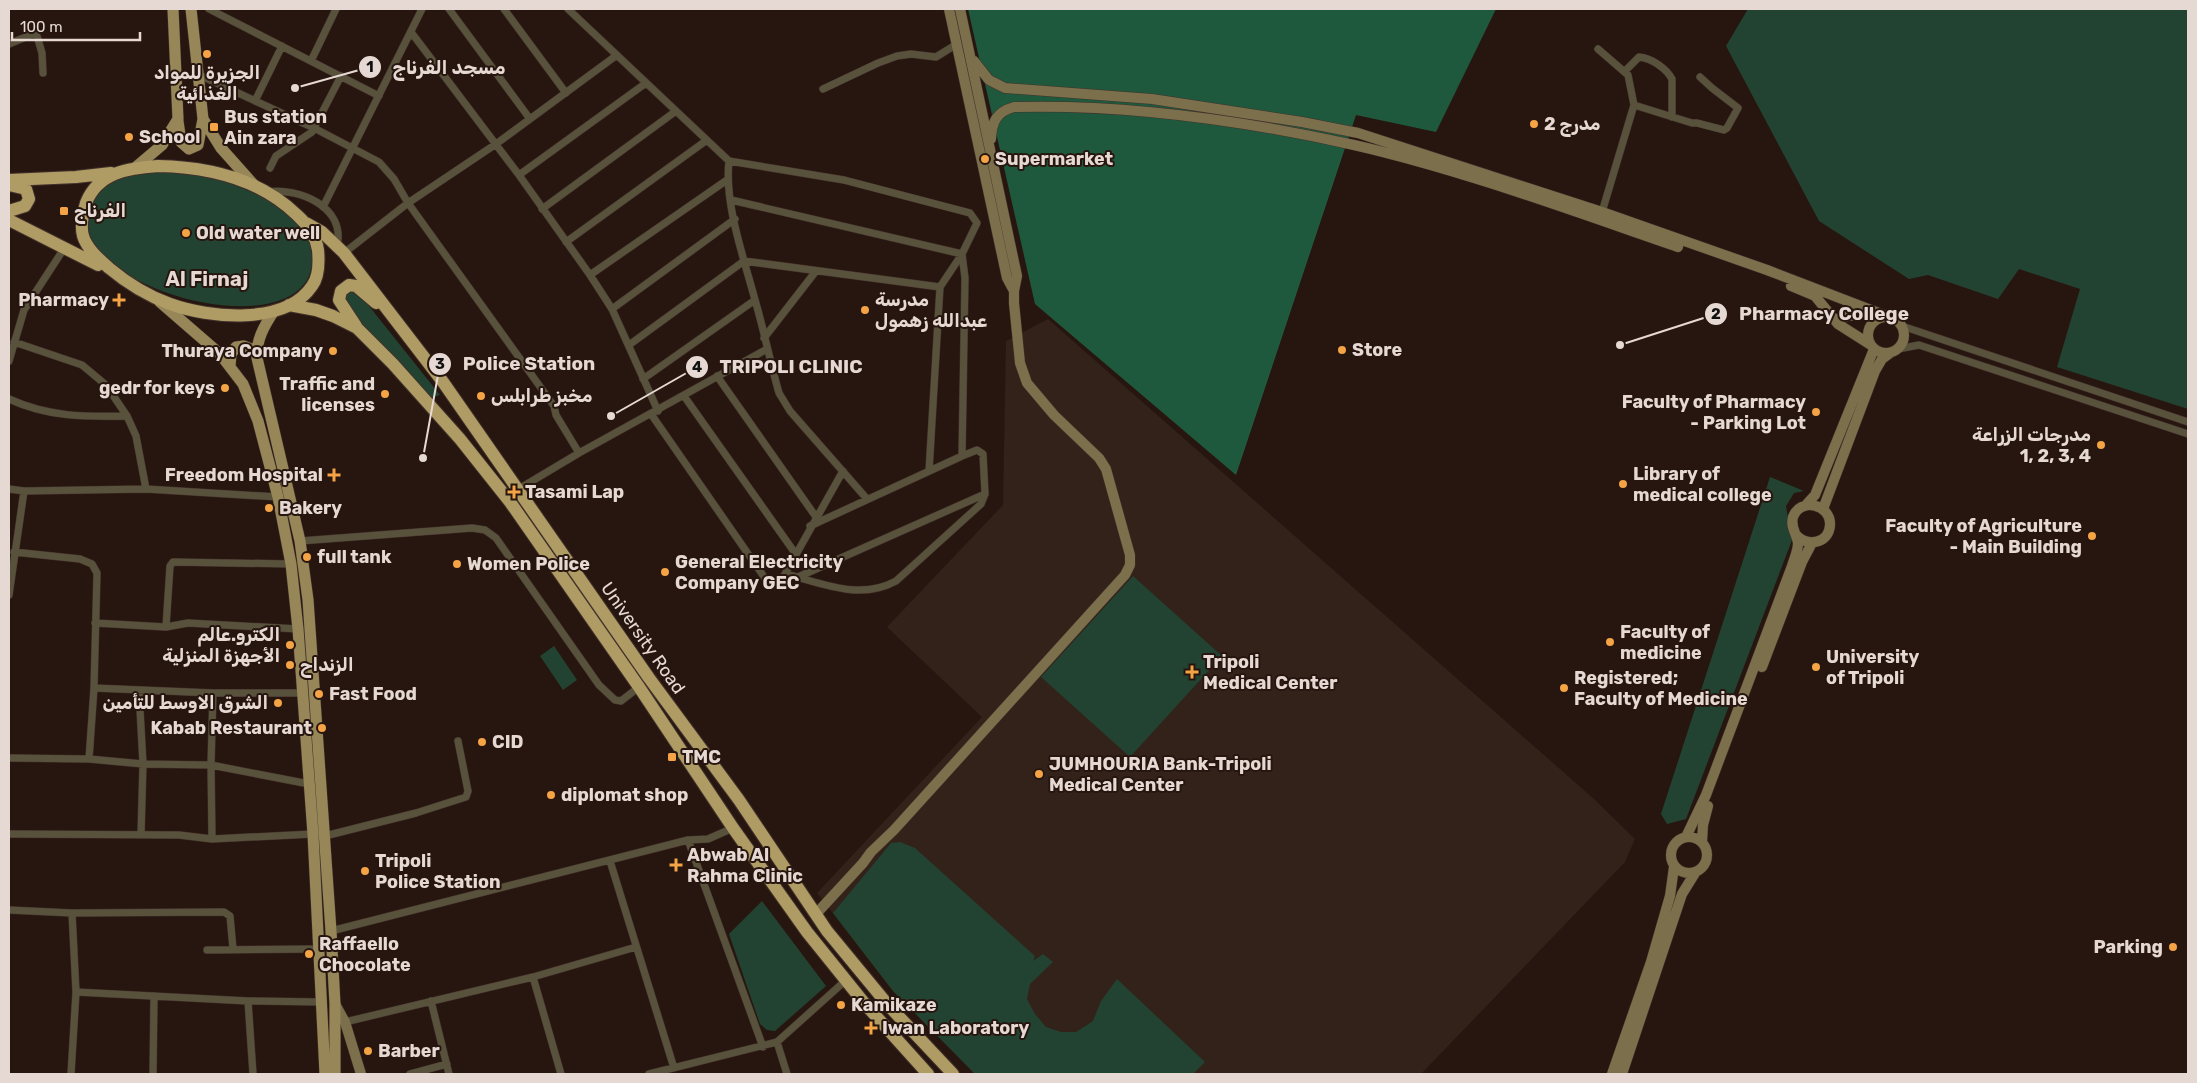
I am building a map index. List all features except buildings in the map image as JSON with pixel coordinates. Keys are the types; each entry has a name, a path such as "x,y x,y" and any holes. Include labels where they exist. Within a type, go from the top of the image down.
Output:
{"highway":[{"path":"9,180 76,178 136,167 173,166 202,169 254,185 282,201 306,223 317,246 317,274 312,287 289,305 274,311 245,315 205,313 185,309 155,298 66,247 11,223"},
{"path":"116,172 95,186 86,204 82,222 83,236 92,252 118,276"},
{"path":"9,185 26,190 29,199 25,206 9,211"},
{"name":"University Road","path":"306,223 322,232 340,249 443,382 649,678 739,800 827,931 888,1005 953,1074"},
{"path":"357,328 339,300 341,291 349,286 356,286 392,315"},
{"name":"University Road","path":"289,305 316,310 357,328 393,364 460,439 510,502 639,687 733,828 807,932 845,981 928,1074"}],"main road":[{"path":"173,9 178,119 181,142 189,149 198,145 203,119 191,9"},
{"path":"136,167 162,145 178,119"},
{"path":"203,119 221,148 254,185"},
{"path":"155,298 196,331 230,366 243,384 252,403 278,497 291,564 298,628 313,834 325,1074"},
{"path":"274,311 261,332 256,351 262,389 300,541 308,600 326,836 335,1004 335,1074"},
{"path":"230,366 231,354 236,347 244,346 256,351"}],"street":[{"path":"209,9 379,96"},
{"path":"311,61 336,9"},
{"path":"323,207 422,9"},
{"path":"449,9 530,118"},
{"path":"504,9 566,93"},
{"path":"568,9 729,161 844,180 970,213 977,223 962,254 940,287 929,471"},
{"path":"949,9 1007,278 1014,291"},
{"path":"816,914 863,863 882,846 888,836 1088,618 1125,575 1130,565 1130,555 1106,469 1099,458 1054,415 1027,384 1020,363 1014,291 1017,276 960,9"},
{"path":"411,32 519,175 590,275 612,309 629,345 654,412 769,584 777,585 785,574 810,526 843,471"},
{"path":"9,44 33,34 37,36 40,42 43,73"},
{"path":"823,89 878,62 911,54 936,57 957,44"},
{"path":"255,100 282,46"},
{"path":"1598,49 1628,74 1634,105 1602,212"},
{"path":"267,192 293,193 323,207 334,217 338,224 340,249 496,144 617,55"},
{"path":"970,56 981,72 997,85 1014,89 1152,99 1302,122 1358,133 1602,212 1776,273 1897,320 1905,334 1903,342 1882,359 1875,370 1823,509"},
{"path":"1624,71 1639,57 1645,58 1669,74 1672,78 1672,117"},
{"path":"197,74 314,128 380,162 554,406 556,415 579,453"},
{"path":"270,168 276,156 308,136 341,76"},
{"path":"1634,105 1724,130 1738,108 1700,77"},
{"path":"519,175 646,83"},
{"path":"1043,91 1043,106"},
{"path":"1069,106 1070,94"},
{"path":"991,152 992,129 998,114 1014,107 1043,106 1111,107 1197,117 1302,134 1354,146 1584,214 1790,285 1815,296 1834,320 1846,331 1879,352 1894,351 1919,345 2188,434"},
{"path":"542,209 676,111"},
{"path":"1354,146 1358,133"},
{"path":"566,242 707,140"},
{"path":"729,161 727,180 730,200 764,338 783,402 867,499"},
{"path":"590,275 727,180"},
{"path":"730,200 962,254"},
{"path":"612,309 735,219"},
{"path":"9,361 24,310 66,247"},
{"path":"962,254 965,278 962,456"},
{"path":"629,345 744,261 940,287"},
{"path":"764,338 816,271"},
{"path":"643,379 756,300"},
{"path":"1834,320 1874,312"},
{"path":"1686,837 1708,791 1786,584 1797,550 1796,535 1792,527 1793,518 1797,511 1805,506 1815,495 1873,347 1868,335 1870,325 1878,318 1889,317"},
{"path":"1902,326 2188,422"},
{"path":"14,342 82,365 106,385 127,416 136,436 146,489"},
{"path":"517,490 579,453 767,349"},
{"path":"717,376 816,517"},
{"path":"684,396 796,553"},
{"path":"9,399 31,409 53,414 127,416"},
{"path":"785,574 853,591 885,587 896,581 981,504 985,494 983,454 977,450 962,456 810,526"},
{"path":"9,489 24,491 146,489 278,497"},
{"path":"9,595 24,491"},
{"path":"798,577 985,494"},
{"path":"1796,535 1803,541 1812,543 1822,539 1829,530 1830,519 1823,509 1818,506 1805,506"},
{"path":"300,541 472,528 485,530 496,538 599,685 616,700 621,701 639,687"},
{"path":"1702,842 1706,812 1802,562 1812,543"},
{"path":"14,552 80,559 92,564 97,572 94,688 89,759"},
{"path":"166,628 170,566 172,562 291,564"},
{"path":"95,623 166,628 188,623 298,628"},
{"path":"94,688 213,694 302,693"},
{"path":"139,691 143,764 141,834"},
{"path":"212,839 211,766 213,694"},
{"path":"326,836 416,813 466,797 468,791 458,741"},
{"path":"9,758 89,759 143,764 211,766 308,784"},
{"path":"331,931 688,840 708,839 733,828"},
{"path":"9,834 141,834 179,835 212,839 313,834"},
{"path":"1622,1074 1682,894 1694,873 1704,865 1707,859 1702,842 1692,837 1686,837 1680,839 1672,847 1670,858 1674,866 1686,873 1694,873"},
{"path":"688,840 763,1047"},
{"path":"610,861 674,1068"},
{"path":"1612,1074 1651,962 1670,896 1674,866"},
{"path":"9,910 72,913 224,912 230,916 232,949"},
{"path":"71,1074 76,992 72,913"},
{"path":"345,1022 532,977 636,947"},
{"path":"207,950 319,949"},
{"path":"532,977 562,1074"},
{"path":"654,1074 777,1042 845,981"},
{"path":"76,992 248,1001 322,1002"},
{"path":"153,1074 154,996"},
{"path":"248,1001 253,1074"},
{"path":"431,1002 449,1074"},
{"path":"335,1004 345,1022 361,1074"},
{"path":"777,1042 787,1074"},
{"path":"410,1074 446,1064"}],"shaded area":[{"name":"Tripoli Medical Center","path":"1048,319 1594,799 1635,839 1625,862 1421,1074 975,1074 893,991 817,893 982,717 887,627 1003,505 1006,341"}],"green space":[{"path":"968,9 1496,9 1436,132 1356,115 1236,475 1035,304"},
{"path":"1748,9 2188,9 2188,409 2057,367 2080,289 2019,269 1998,299 1928,275 1909,279 1819,221 1726,46"},
{"path":"142,172 188,174 230,183 262,197 291,215 301,225 309,239 312,252 309,275 305,283 282,300 247,306 208,303 167,293 130,276 102,254 88,229 93,202 102,189 120,178"},
{"path":"350,289 361,296 440,395 430,398 381,348 343,304 343,291"},
{"path":"1770,477 1804,491 1794,493 1786,506 1792,540 1686,819 1667,824 1661,814"},
{"path":"1133,576 1222,656 1130,757 1041,677"},
{"path":"554,646 577,680 563,690 540,656"},
{"path":"900,842 915,848 1035,956 1033,961 1043,954 1053,962 1030,984 1027,999 1035,1014 1046,1027 1061,1032 1076,1032 1093,1021 1101,1001 1117,979 1205,1062 1193,1074 975,1074 893,991 833,913 891,843"},
{"path":"762,901 826,986 775,1031 767,1030 760,1024 729,934"}],"place":[{"name":"الجزيرة للمواد الغذائية","path":"207,54"},
{"name":"مسجد الفرناج","path":"295,88"},
{"name":"مدرج 2","path":"1534,124"},
{"name":"Bus station Ain zara","path":"214,127"},
{"name":"School","path":"129,137"},
{"name":"Supermarket","path":"985,159"},
{"name":"الفرناج","path":"64,211"},
{"name":"Old water well","path":"186,233"},
{"name":"Pharmacy","path":"119,300"},
{"name":"مدرسة عبدالله زهمول","path":"865,310"},
{"name":"Pharmacy College","path":"1620,345"},
{"name":"Store","path":"1342,350"},
{"name":"Thuraya Company","path":"333,351"},
{"name":"gedr for keys","path":"225,388"},
{"name":"Traffic and licenses","path":"385,394"},
{"name":"مخبز طرابلس","path":"481,396"},
{"name":"Faculty of Pharmacy - Parking Lot","path":"1816,412"},
{"name":"TRIPOLI CLINIC","path":"611,416"},
{"name":"مدرجات الزراعة 1, 2, 3, 4","path":"2101,445"},
{"name":"Police Station","path":"423,458"},
{"name":"Freedom Hospital","path":"334,475"},
{"name":"Library of medical college","path":"1623,484"},
{"name":"Tasami Lap","path":"514,492"},
{"name":"Bakery","path":"269,508"},
{"name":"Faculty of Agriculture - Main Building","path":"2092,536"},
{"name":"full tank","path":"307,557"},
{"name":"Women Police","path":"457,564"},
{"name":"General Electricity Company GEC","path":"665,572"},
{"name":"Faculty of medicine","path":"1610,642"},
{"name":"الكترو.عالم الأجهزة المنزلية","path":"290,645"},
{"name":"الزنداح","path":"290,665"},
{"name":"University of Tripoli","path":"1816,667"},
{"name":"Tripoli Medical Center","path":"1192,672"},
{"name":"Registered; Faculty of Medicine","path":"1564,688"},
{"name":"Fast Food","path":"319,694"},
{"name":"الشرق الاوسط للتأمين","path":"278,703"},
{"name":"Kabab Restaurant","path":"322,728"},
{"name":"CID","path":"482,742"},
{"name":"TMC","path":"672,757"},
{"name":"JUMHOURIA Bank-Tripoli Medical Center","path":"1039,774"},
{"name":"diplomat shop","path":"551,795"},
{"name":"Abwab Al Rahma Clinic","path":"676,865"},
{"name":"Tripoli Police Station","path":"365,871"},
{"name":"Parking","path":"2173,947"},
{"name":"Raffaello Chocolate","path":"309,954"},
{"name":"Kamikaze","path":"841,1005"},
{"name":"Iwan Laboratory","path":"871,1028"},
{"name":"Barber","path":"368,1051"}],"district":[{"name":"Al Firnaj","path":"207,279"}]}
